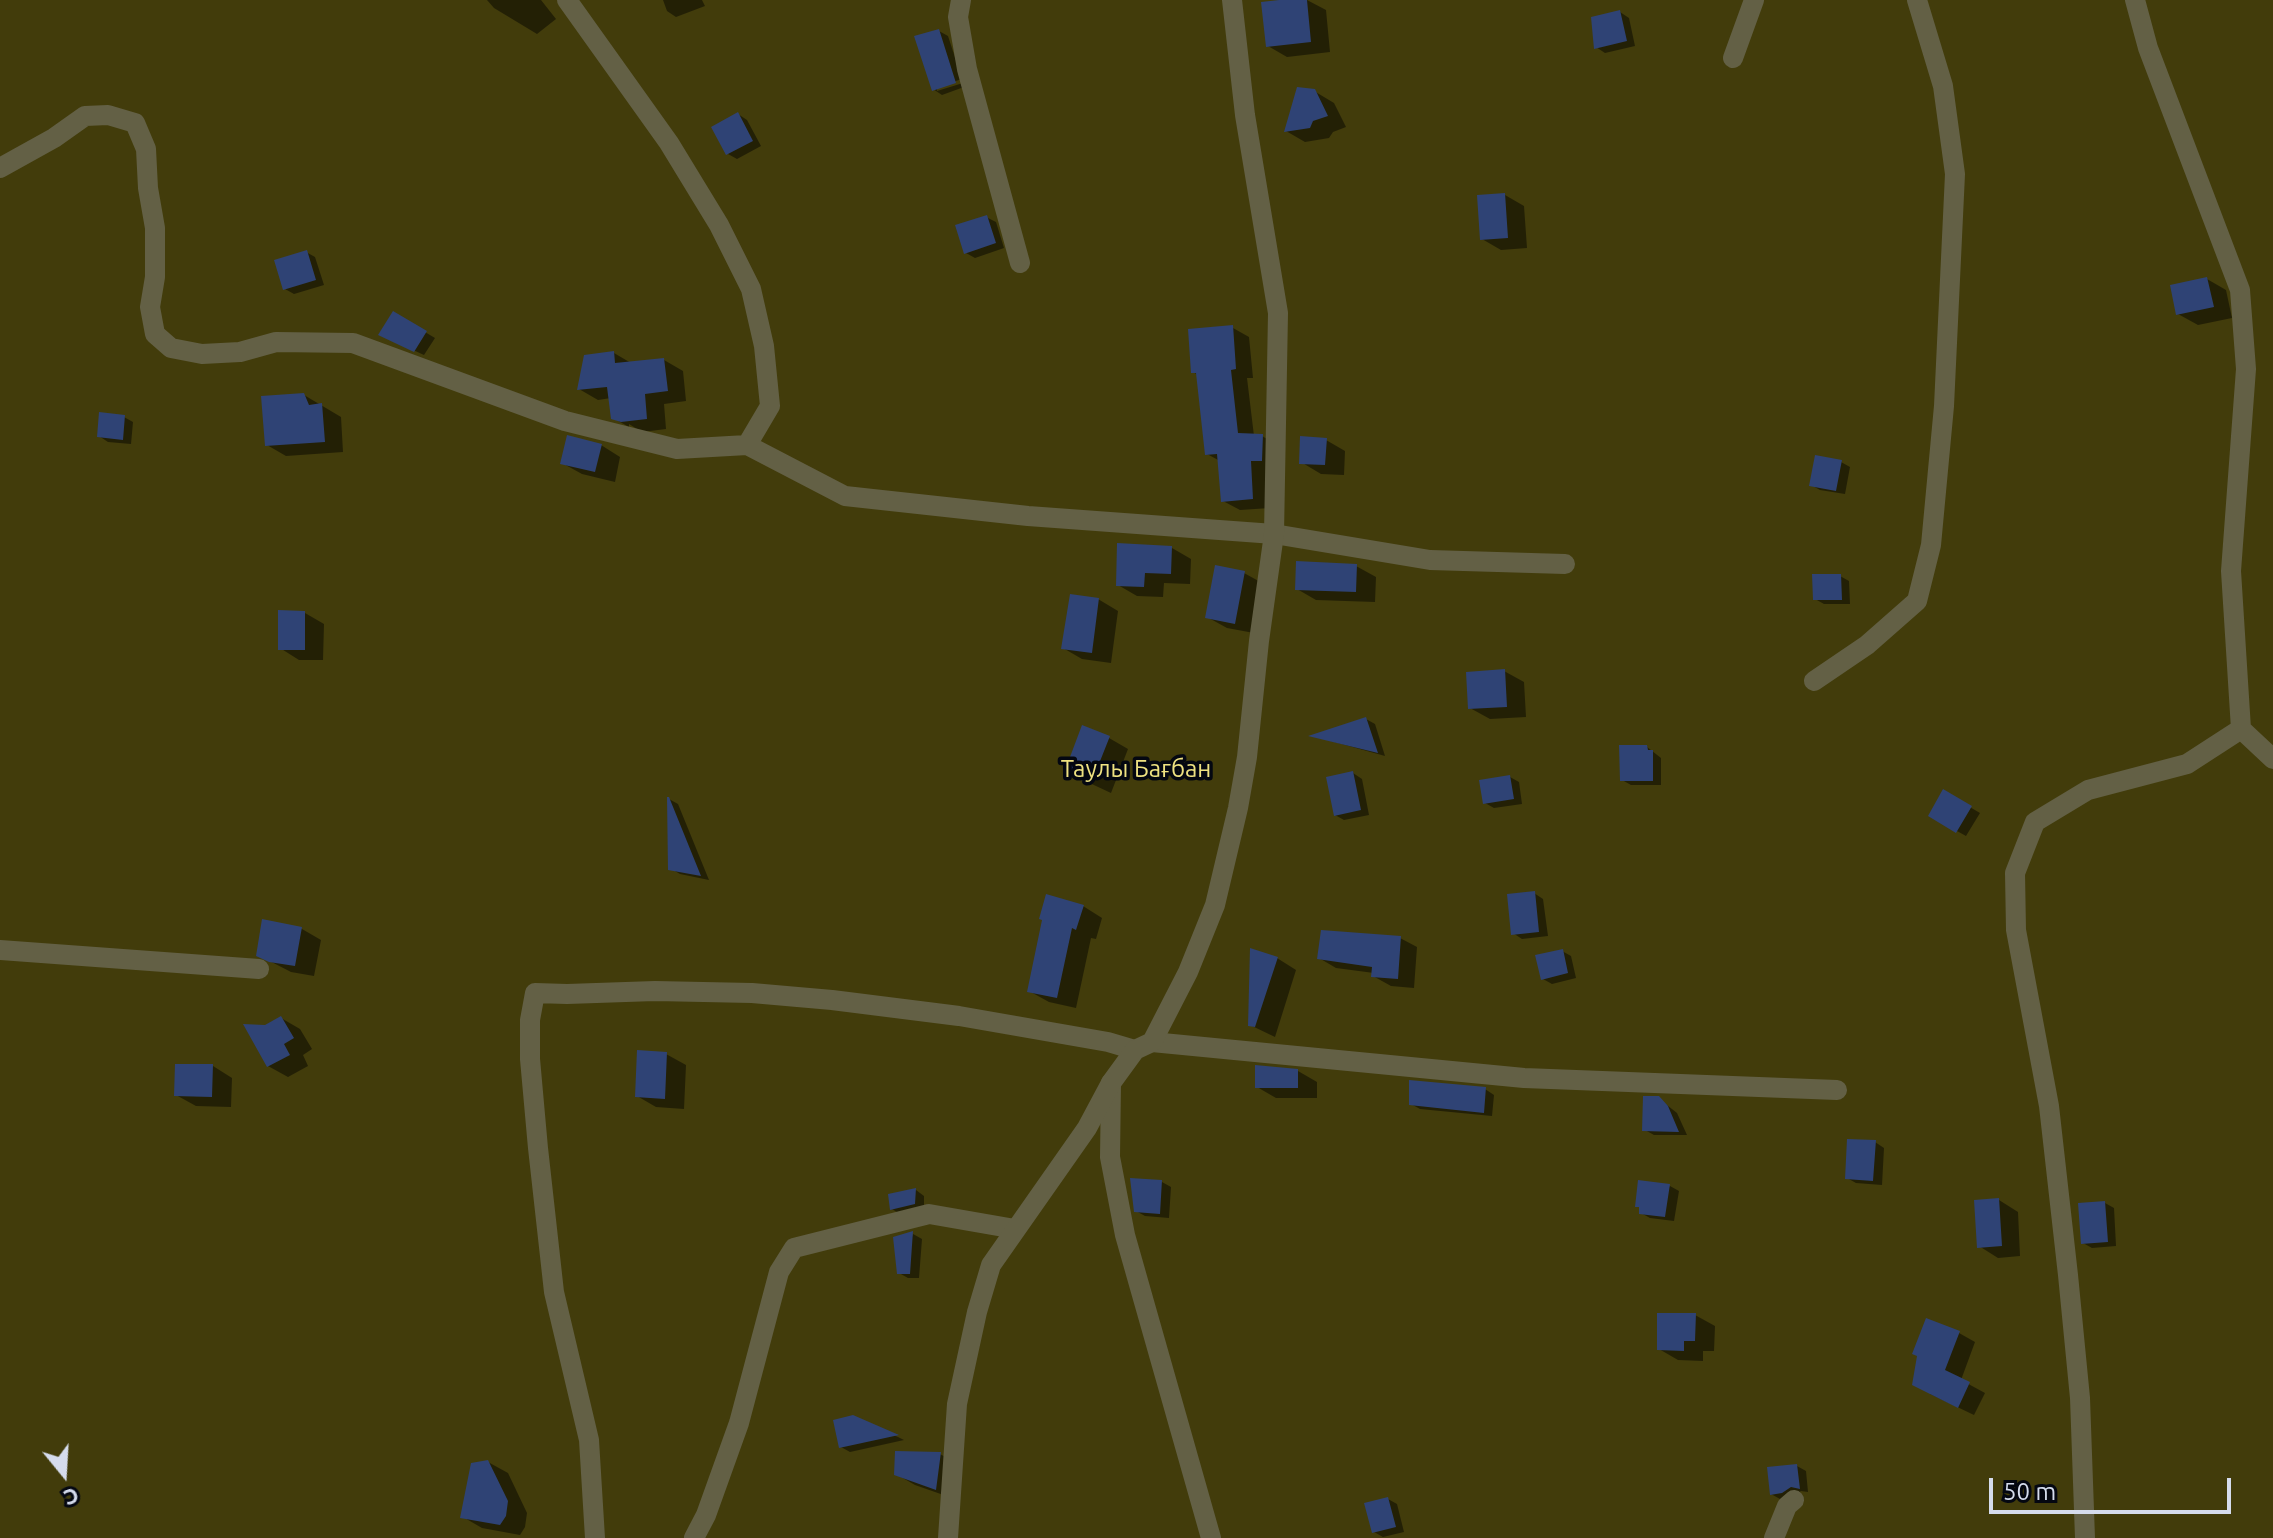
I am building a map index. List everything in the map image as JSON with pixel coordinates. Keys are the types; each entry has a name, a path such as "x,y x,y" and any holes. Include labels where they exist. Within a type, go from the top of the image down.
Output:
{"street":[{"path":"567,0 669,143 719,225 751,289 764,346 770,406 747,445"},
{"path":"961,0 958,17 967,69 1020,263"},
{"path":"948,1538 960,1388 991,1265 1087,1128 1111,1083 1143,1046 1188,972 1215,905 1247,757 1274,534 1278,313 1245,115 1232,0"},
{"path":"1733,58 1754,0"},
{"path":"1814,681 1867,645 1917,601 1931,545 1944,406 1955,174 1943,86 1917,0"},
{"path":"2135,0 2148,48 2240,290 2246,369 2231,571 2241,729 2273,759"},
{"path":"0,168 54,138 85,116 108,115 135,123 146,149 148,188 155,228 155,277 150,307 155,334 171,348 202,354 240,352 276,342 353,343 565,421 677,449 747,445 845,496 1028,516 1274,534 1430,560 1565,564"},
{"path":"2085,1538 2080,1398 2068,1275 2049,1106 2016,930 2015,873 2035,822 2088,790 2187,764 2241,729"},
{"path":"0,950 259,969"},
{"path":"595,1538 589,1440 554,1292 538,1148 530,1059 530,1020 535,993 752,993 959,1016 1143,1046 1524,1078 1837,1090"},
{"path":"1111,1083 1110,1157 1125,1235 1211,1538"},
{"path":"694,1538 706,1515 739,1423 779,1272 794,1248 929,1214 1015,1229"},
{"path":"1774,1538 1787,1506 1794,1500"}],"green space":[{"name":"Таулы Бағбан","path":"0,0 2273,0 2273,1538 0,1538"}],"building":[{"path":"1307,0 1311,42 1266,47 1261,2"},
{"path":"1620,10 1627,41 1594,49 1591,17"},
{"path":"939,29 956,83 932,91 914,36"},
{"path":"1297,87 1315,89 1328,116 1313,121 1310,128 1284,132"},
{"path":"738,112 753,141 726,155 711,127"},
{"path":"1505,193 1508,238 1480,240 1477,195"},
{"path":"987,215 996,243 964,254 955,225"},
{"path":"307,250 316,280 283,290 274,260"},
{"path":"2207,277 2214,307 2176,315 2170,285"},
{"path":"393,311 427,331 414,352 378,335"},
{"path":"1233,325 1236,369 1231,370 1238,433 1263,434 1262,461 1251,461 1253,499 1221,502 1217,454 1205,455 1196,373 1191,373 1188,329"},
{"path":"614,351 615,363 664,358 668,391 645,394 647,419 621,422 611,419 607,387 577,390 584,355"},
{"path":"304,393 309,405 322,403 325,442 265,446 261,396"},
{"path":"99,412 125,415 123,440 97,437"},
{"path":"567,435 602,444 595,472 560,464"},
{"path":"1300,436 1327,438 1325,465 1299,464"},
{"path":"1815,455 1842,460 1836,491 1809,486"},
{"path":"1117,543 1172,546 1171,574 1145,573 1144,587 1116,586"},
{"path":"1296,561 1357,564 1356,592 1295,590"},
{"path":"1215,565 1245,571 1235,624 1205,618"},
{"path":"1812,574 1841,574 1842,600 1813,600"},
{"path":"1070,594 1099,598 1092,653 1061,649"},
{"path":"278,610 305,611 305,650 278,650"},
{"path":"1505,669 1507,707 1468,709 1466,672"},
{"path":"1366,717 1378,753 1308,736"},
{"path":"1082,725 1110,736 1091,784 1064,773"},
{"path":"1619,745 1647,745 1648,750 1653,750 1653,781 1620,781"},
{"path":"1353,771 1361,810 1334,816 1326,777"},
{"path":"1510,775 1514,799 1483,804 1479,780"},
{"path":"1943,789 1972,806 1956,833 1928,816"},
{"path":"669,797 701,876 668,870"},
{"path":"1535,891 1539,932 1511,935 1507,894"},
{"path":"1046,894 1084,905 1076,930 1072,928 1057,998 1027,992"},
{"path":"262,919 302,927 295,966 269,962 256,956"},
{"path":"1321,930 1401,936 1398,979 1371,977 1372,967 1317,959"},
{"path":"1250,948 1278,957 1255,1027 1248,1026"},
{"path":"1563,949 1568,973 1541,980 1535,955"},
{"path":"281,1016 294,1038 284,1044 290,1055 267,1067 243,1024 265,1025"},
{"path":"637,1050 667,1052 665,1099 635,1097"},
{"path":"175,1064 213,1064 212,1097 174,1096"},
{"path":"1255,1065 1298,1069 1298,1088 1255,1088"},
{"path":"1409,1080 1486,1087 1484,1113 1409,1105"},
{"path":"1643,1096 1659,1096 1668,1106 1679,1132 1642,1131"},
{"path":"1847,1139 1876,1140 1873,1181 1845,1179"},
{"path":"1130,1178 1162,1180 1160,1214 1134,1212"},
{"path":"1638,1180 1670,1184 1665,1217 1639,1214 1639,1207 1635,1207"},
{"path":"916,1188 915,1204 890,1210 888,1194"},
{"path":"1999,1198 2002,1246 1977,1248 1974,1200"},
{"path":"2105,1201 2108,1242 2081,1244 2078,1203"},
{"path":"913,1231 910,1274 897,1274 893,1237"},
{"path":"1657,1313 1696,1313 1695,1341 1684,1341 1684,1351 1657,1350"},
{"path":"1926,1318 1960,1331 1945,1370 1970,1382 1958,1408 1912,1385 1917,1356 1912,1354"},
{"path":"853,1415 899,1435 839,1448 833,1420"},
{"path":"895,1451 941,1452 936,1490 894,1475"},
{"path":"488,1460 508,1501 506,1516 500,1525 460,1518 471,1463"},
{"path":"1797,1464 1800,1489 1791,1487 1782,1493 1770,1495 1767,1467"},
{"path":"1388,1497 1396,1527 1372,1533 1364,1503"}]}
